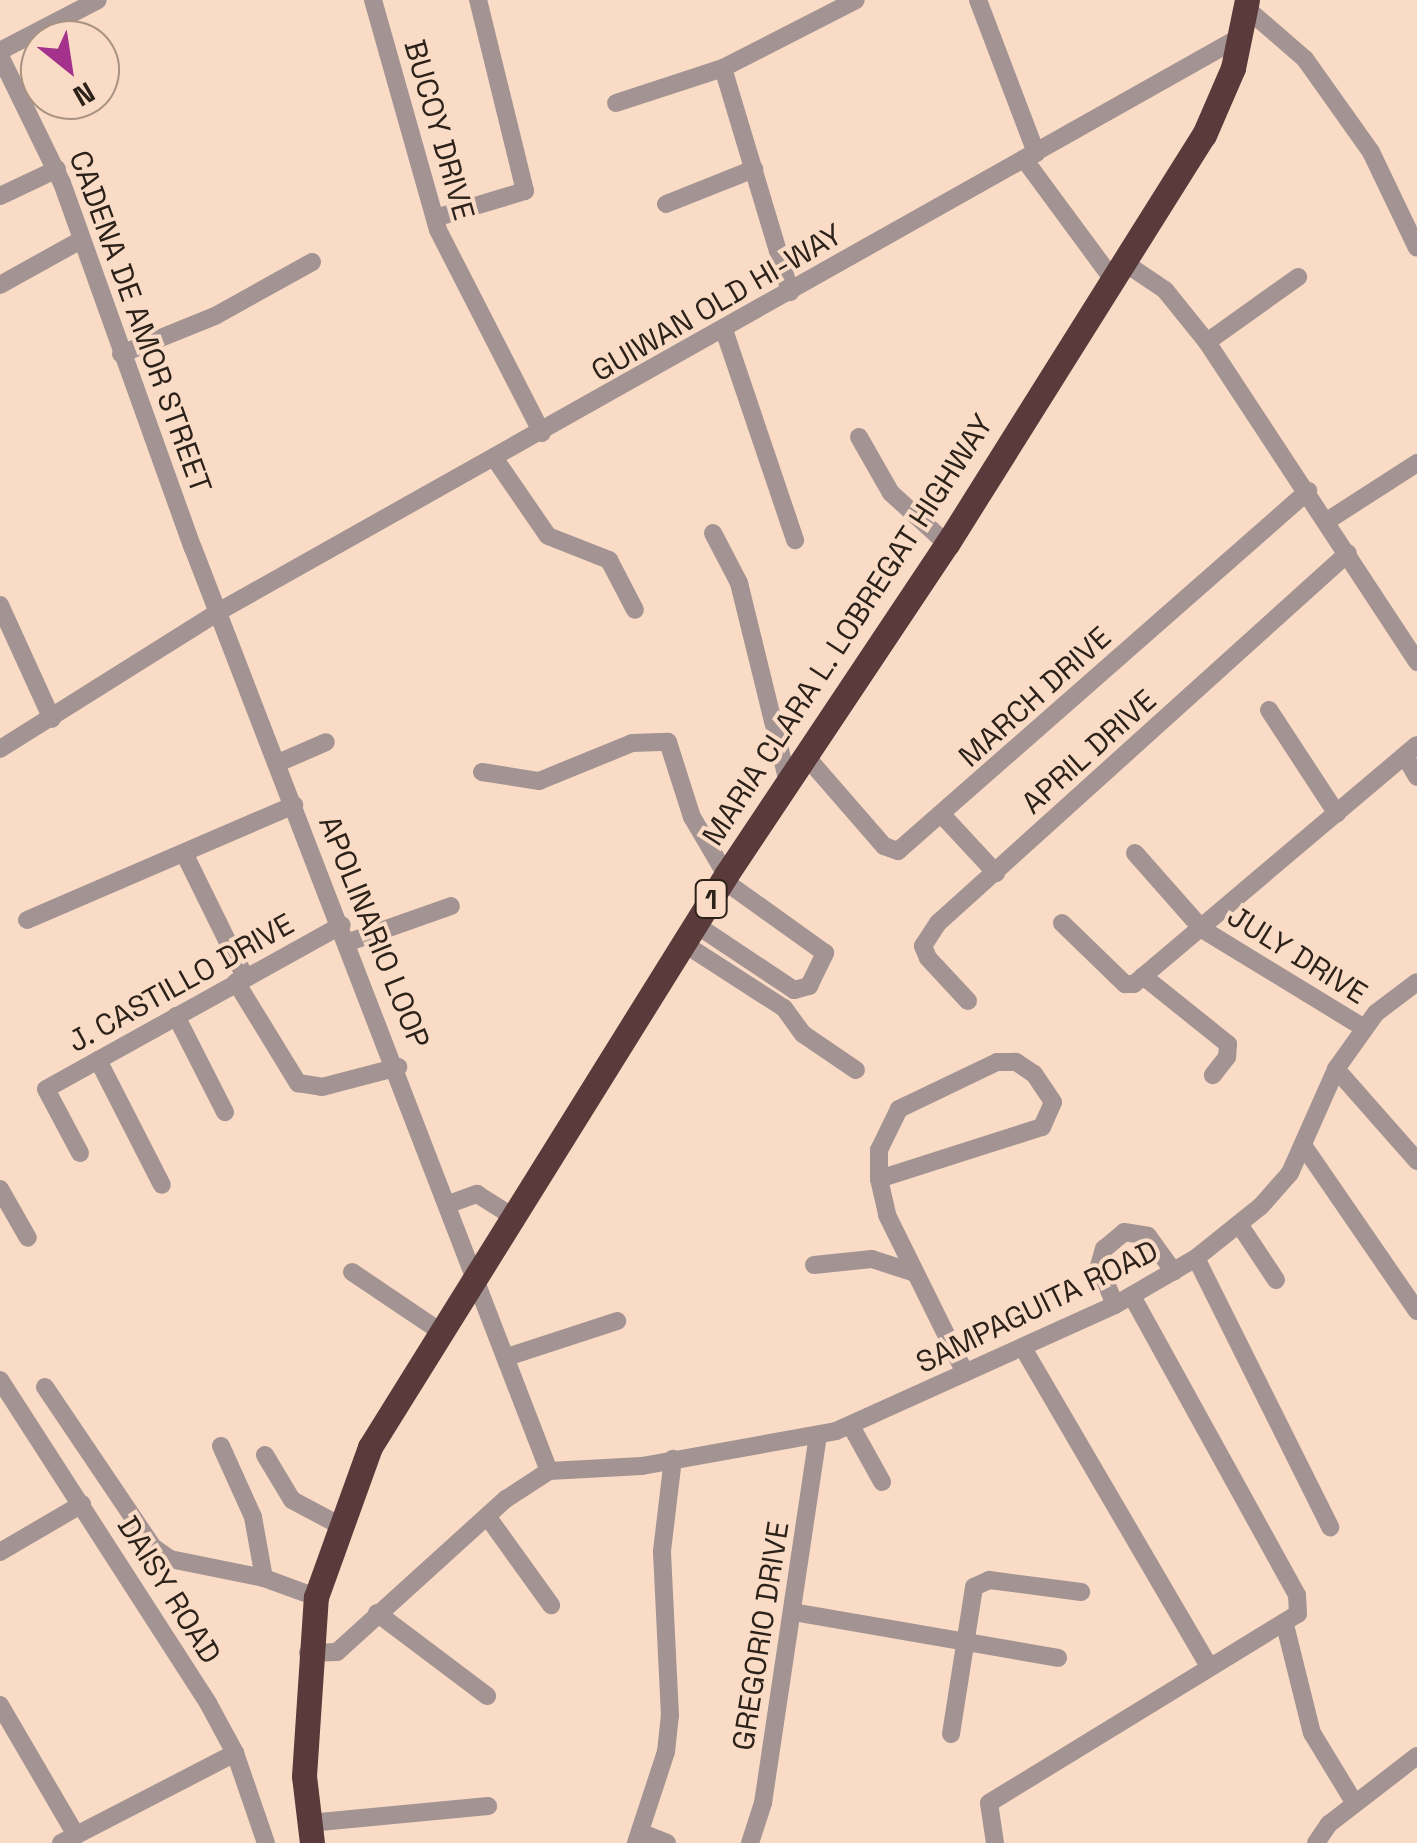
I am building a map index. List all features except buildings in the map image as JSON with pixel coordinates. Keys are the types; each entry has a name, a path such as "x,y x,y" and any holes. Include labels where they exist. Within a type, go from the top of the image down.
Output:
{"highway":[{"name":"MARIA CLARA L. LOBREGAT HIGHWAY","path":"311,1833 308,1653 316,1597 337,1524 370,1447 438,1330 724,877 947,544 1204,135 1240,37 1246,4"}],"street":[{"path":"0,54 98,0"},
{"name":"BUCOY DRIVE","path":"373,0 435,218 542,433"},
{"path":"435,218 526,191 478,0"},
{"path":"616,103 724,68 856,0"},
{"path":"978,0 1030,156 1120,272 1165,290 1206,342 1415,652"},
{"path":"1246,4 1305,59 1371,152 1417,248"},
{"name":"GUIWAN OLD HI-WAY","path":"0,749 218,612 1240,37"},
{"name":"CADENA DE AMOR STREET","path":"0,54 56,169 218,612"},
{"path":"724,68 790,292"},
{"path":"0,196 56,169"},
{"path":"666,204 754,169"},
{"path":"0,285 81,240"},
{"path":"121,354 215,316 312,262"},
{"path":"1206,342 1298,277"},
{"path":"724,330 768,475 795,540"},
{"path":"859,436 892,493 947,544"},
{"path":"495,459 548,536 609,560 634,610"},
{"path":"1327,521 1417,463"},
{"name":"MARCH DRIVE","path":"804,754 892,851 943,816 1308,491"},
{"path":"713,533 739,584 787,779"},
{"name":"APRIL DRIVE","path":"968,1001 924,946 938,923 1348,554"},
{"path":"0,605 52,719"},
{"name":"APOLINARIO LOOP","path":"218,612 476,1274"},
{"path":"1269,710 1337,814"},
{"path":"278,762 326,742"},
{"path":"482,772 539,781 632,744 668,742 692,817 724,877 825,953 810,986 794,990 689,933"},
{"path":"1062,923 1124,984 1143,976 1411,751 1417,777"},
{"path":"27,920 184,856 294,804"},
{"path":"943,816 996,873"},
{"name":"JULY DRIVE","path":"1135,852 1202,928 1364,1028"},
{"path":"184,856 241,980 298,1083 322,1087 398,1066"},
{"name":"J. CASTILLO DRIVE","path":"80,1152 46,1089 241,980 346,934 451,906"},
{"path":"689,933 784,1008 803,1034 856,1070"},
{"path":"1143,976 1228,1044 1228,1058 1212,1074"},
{"name":"SAMPAGUITA ROAD","path":"549,1471 673,1459 818,1436 851,1426 1023,1348 1174,1272 1239,1224 1290,1173 1336,1069 1364,1028 1417,982"},
{"path":"176,1016 225,1112"},
{"path":"98,1060 162,1185"},
{"path":"879,1180 1042,1126 1054,1102 1016,1062 997,1062 925,1092 899,1109 886,1131 879,1180 912,1272 964,1374"},
{"path":"1336,1069 1417,1161"},
{"path":"1304,1148 1417,1312"},
{"path":"0,1188 28,1238"},
{"path":"449,1204 477,1194 512,1216"},
{"path":"1239,1224 1276,1280"},
{"path":"995,1843 988,1803 1208,1665 1285,1625 1298,1614 1297,1595 1123,1300 1099,1266 1104,1248 1124,1232 1148,1236 1174,1272"},
{"path":"814,1265 872,1258 912,1272"},
{"path":"1196,1258 1330,1527"},
{"path":"352,1272 438,1330"},
{"path":"308,1653 337,1652 487,1516 549,1471 476,1274"},
{"path":"506,1357 617,1322"},
{"path":"1023,1348 1208,1665"},
{"name":"DAISY ROAD","path":"0,1380 82,1504 235,1753 266,1843"},
{"path":"45,1387 152,1547 184,1564 264,1578 316,1597"},
{"path":"851,1426 882,1482"},
{"name":"GREGORIO DRIVE","path":"750,1843 764,1803 818,1436"},
{"path":"221,1446 253,1516 264,1578"},
{"path":"265,1455 292,1500 337,1524"},
{"path":"667,1843 638,1838 670,1716 662,1551 673,1459"},
{"path":"0,1552 82,1504"},
{"path":"487,1516 551,1605"},
{"path":"951,1734 970,1594 980,1582 1081,1592"},
{"path":"793,1612 1058,1658"},
{"path":"378,1613 487,1696"},
{"path":"1285,1625 1312,1733 1354,1802"},
{"path":"0,1704 66,1841 235,1753"},
{"path":"1316,1843 1354,1802 1417,1756"},
{"path":"311,1833 488,1806"}]}
